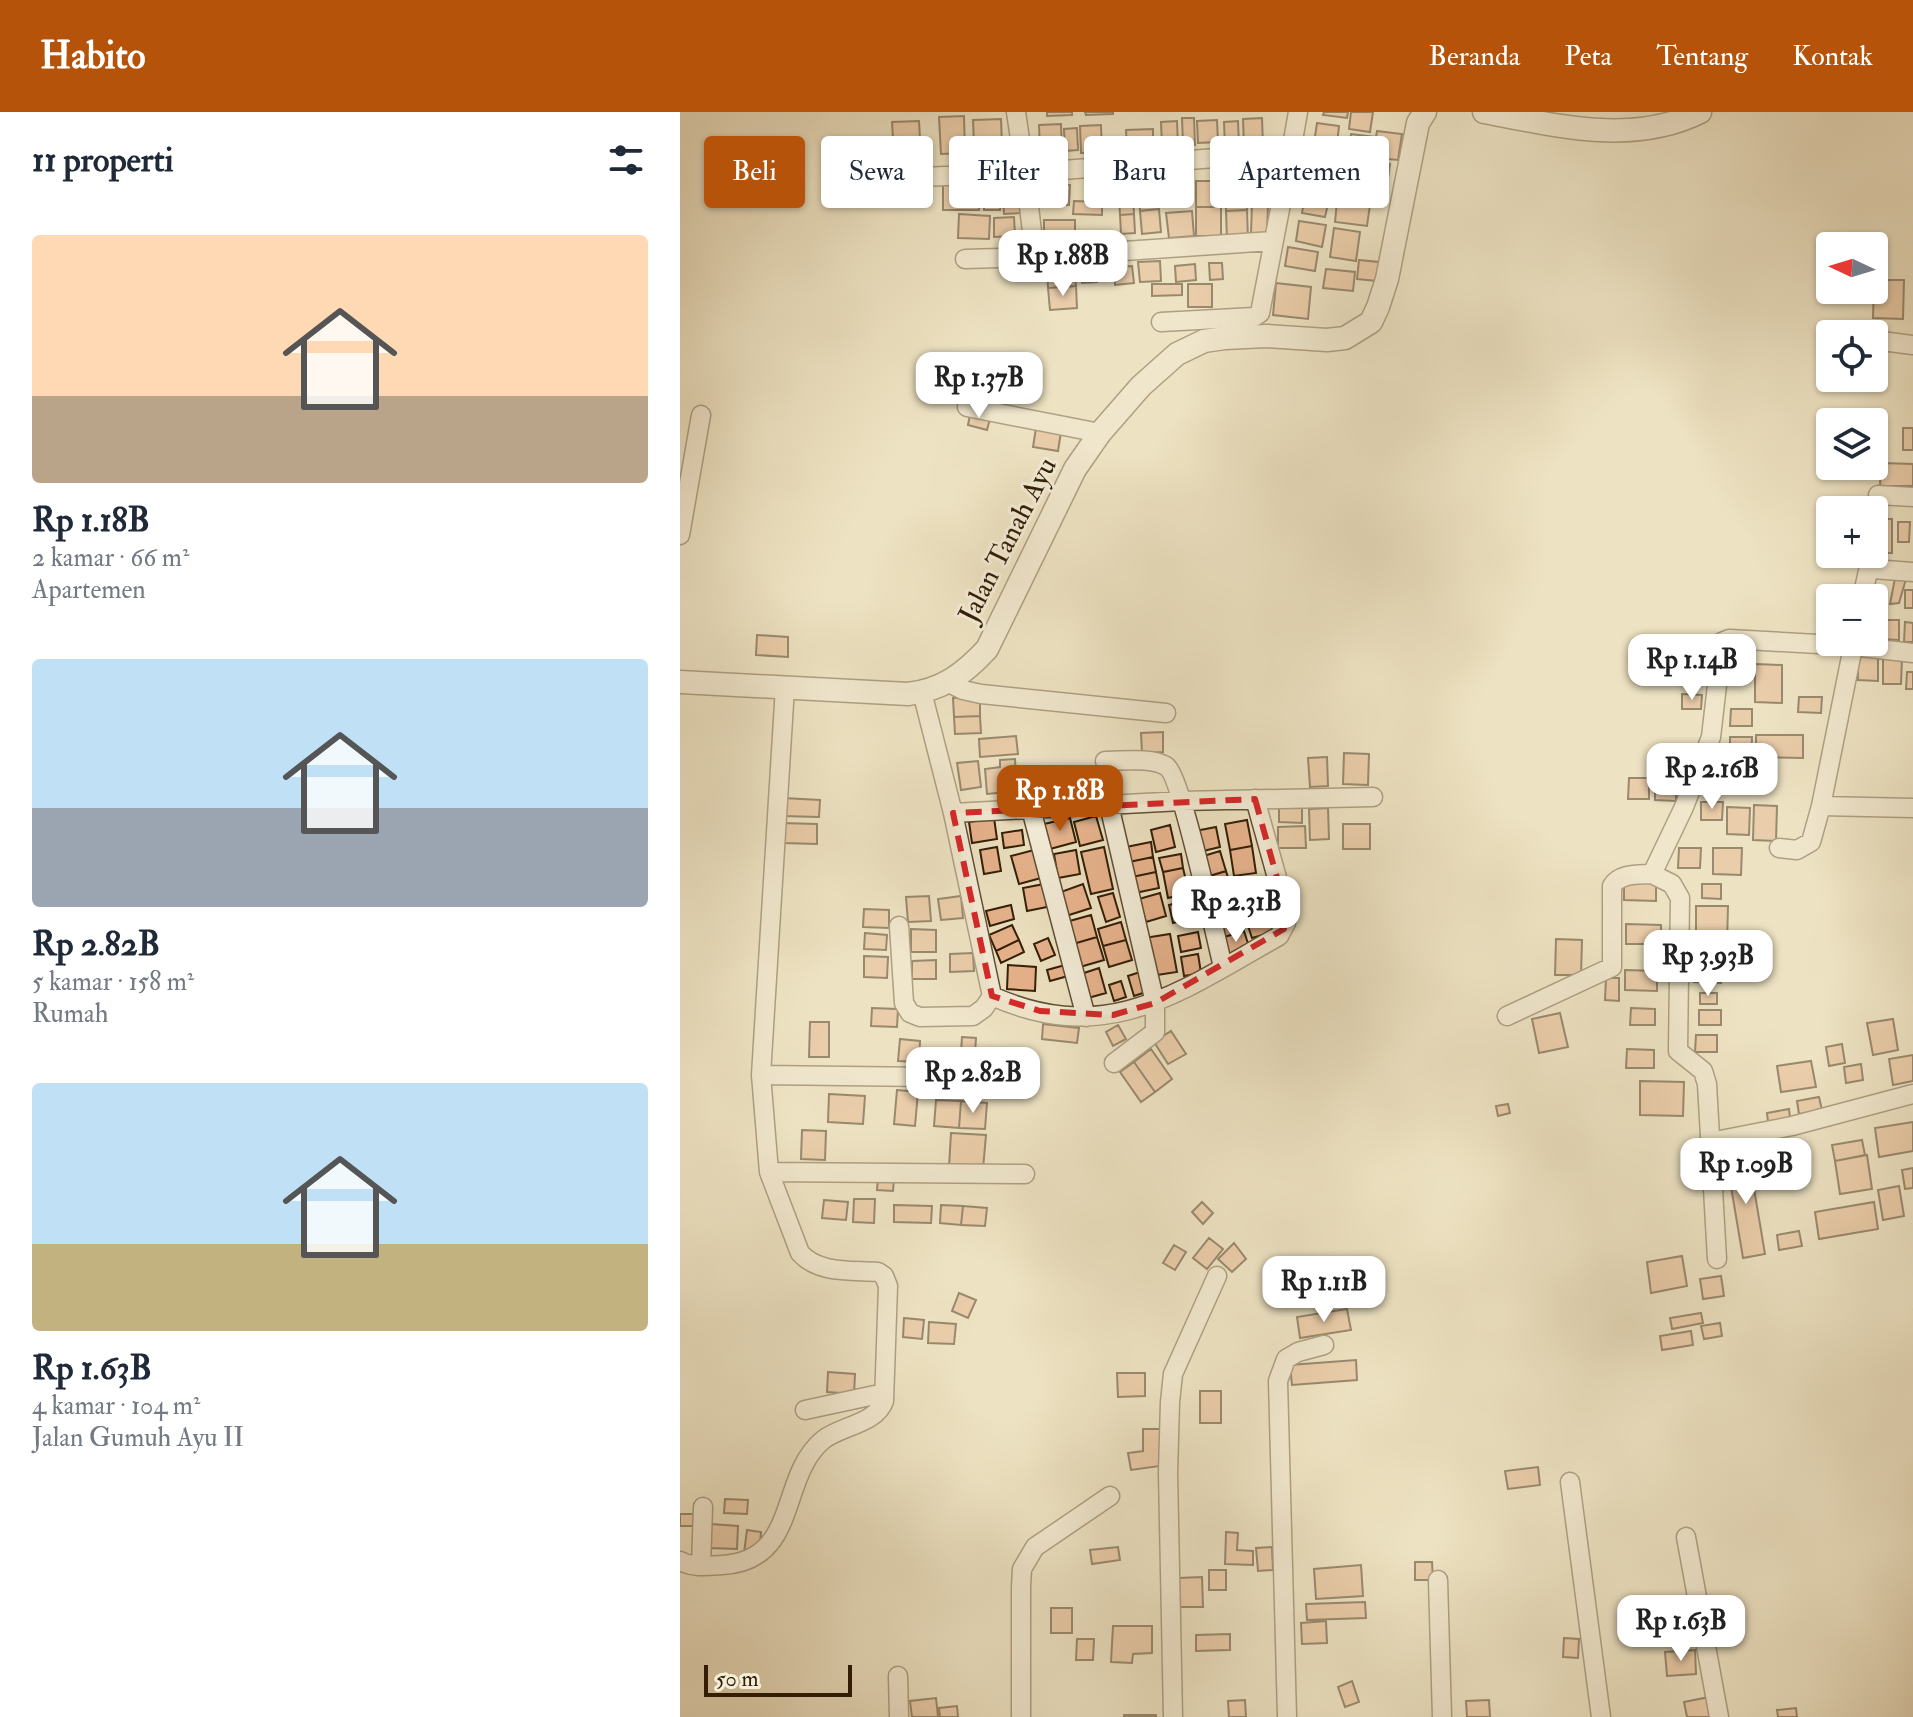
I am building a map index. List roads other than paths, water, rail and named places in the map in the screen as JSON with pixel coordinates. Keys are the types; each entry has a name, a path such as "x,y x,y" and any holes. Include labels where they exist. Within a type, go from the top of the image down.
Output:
{"street":[{"path":"1016,112 1020,136"},
{"path":"1294,136 1298,112"},
{"name":"Jalan Tanah Ayu","path":"680,682 845,693 922,692 949,683 987,649 1075,469 1100,433 1141,386 1177,354 1204,341 1253,337 1345,338 1371,322 1387,279 1418,123 1425,112"},
{"path":"1484,112 1561,126 1614,131 1662,126 1700,112"},
{"path":"1068,170 1210,158"},
{"path":"1029,208 1035,257"},
{"path":"1161,322 1254,317 1260,313 1280,208"},
{"path":"965,259 1273,241"},
{"path":"1888,342 1913,345"},
{"path":"967,407 1100,433"},
{"path":"680,535 701,415"},
{"path":"1878,495 1913,497"},
{"path":"1865,584 1868,571 1873,569 1913,572"},
{"path":"1652,874 1696,780 1711,737 1722,642 1729,639 1816,642"},
{"path":"1888,649 1913,653"},
{"path":"1779,848 1797,850 1811,842 1852,656"},
{"path":"949,683 981,694 1166,713"},
{"path":"703,1507 687,1565 734,1565 755,1558 769,1545 784,1522 796,1484 810,1456 823,1439 877,1412 884,1393 888,1286 884,1276 878,1272 819,1267 809,1262 800,1253 769,1172 761,1075 785,687"},
{"path":"899,926 904,1003 910,1013 920,1017 973,1016 984,1008 992,996 953,813 922,692"},
{"path":"1105,761 1152,762 1168,767 1182,801 1223,967"},
{"path":"953,813 1182,801 1373,797"},
{"path":"992,996 1040,1011 1086,1017 1113,1015 1155,1003 1279,936 1286,923 1285,907 1255,799"},
{"path":"1109,805 1155,1003 1155,1032 1114,1063"},
{"path":"1821,806 1913,808"},
{"path":"1031,809 1086,1017"},
{"path":"1507,1016 1610,969 1613,963 1612,886 1620,878 1652,874 1672,884 1680,898 1678,1051 1706,1076 1717,1259"},
{"path":"761,1075 1012,1078"},
{"path":"1710,1142 1792,1126 1913,1094"},
{"path":"769,1172 1025,1174"},
{"path":"1173,1717 1168,1473 1170,1402 1173,1374 1217,1276"},
{"path":"1287,1717 1278,1381 1286,1359 1298,1352 1324,1345"},
{"path":"805,1410 884,1393"},
{"path":"1570,1482 1601,1717"},
{"path":"1021,1717 1022,1569 1035,1547 1110,1496"},
{"path":"1686,1537 1719,1717"},
{"path":"1438,1580 1442,1717"},
{"path":"898,1676 899,1717"}]}
